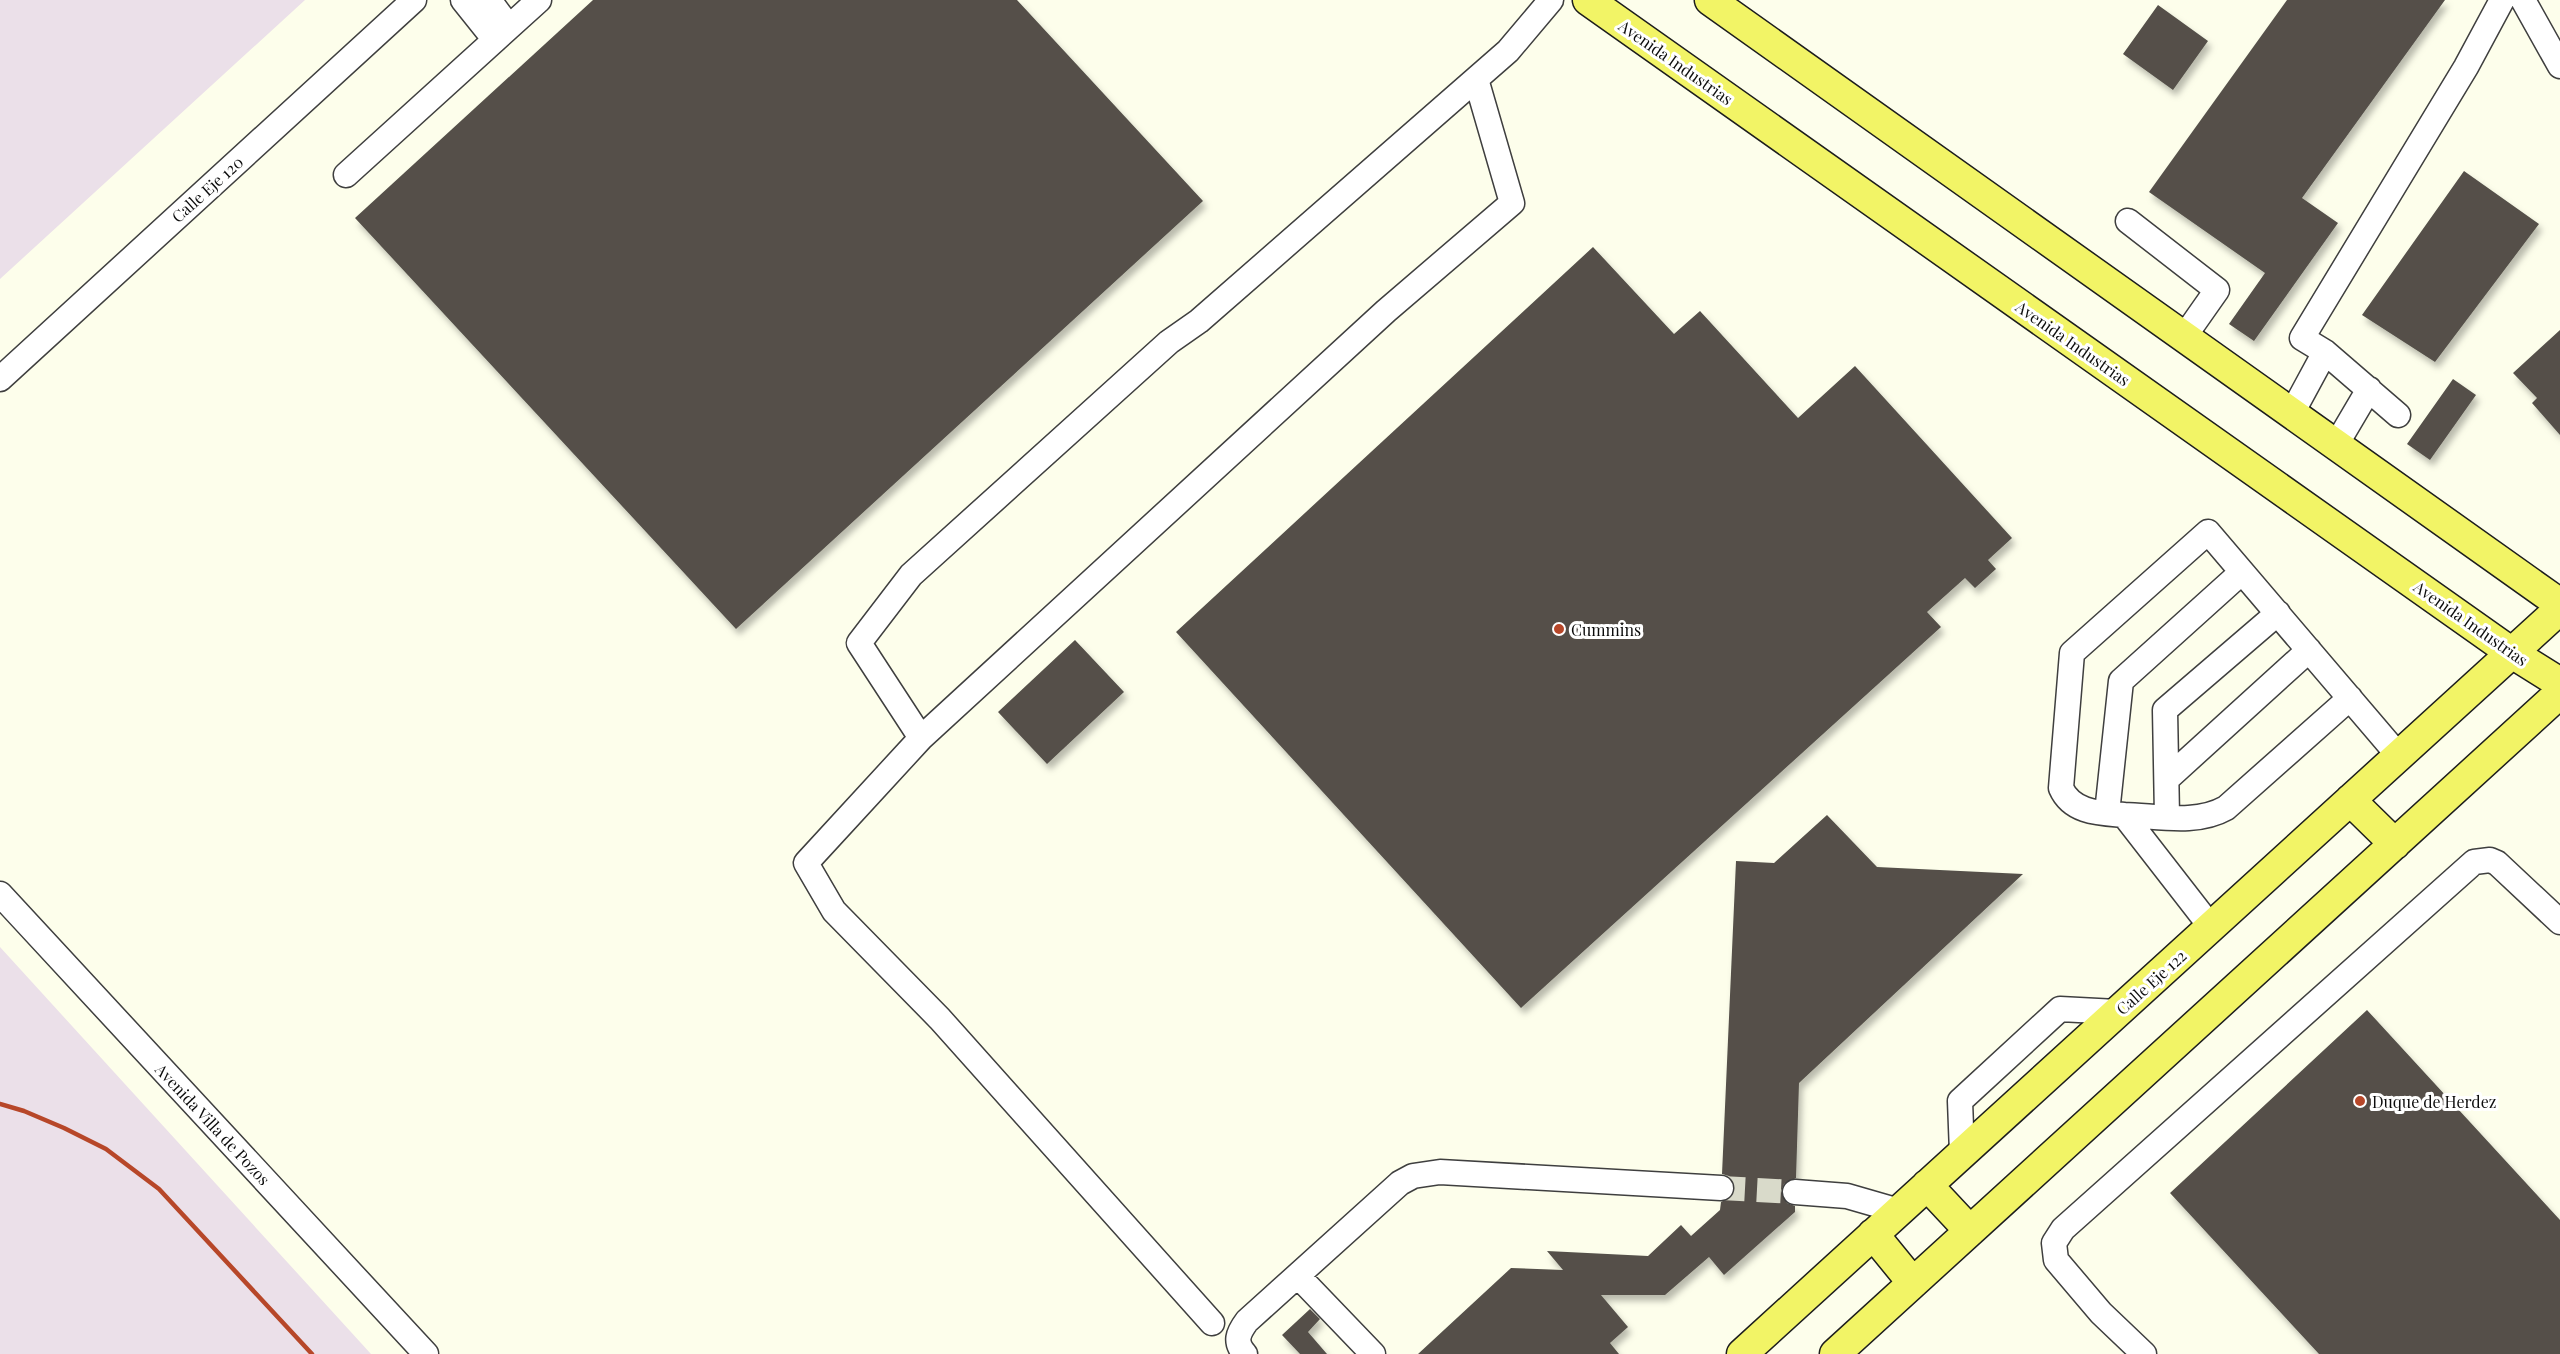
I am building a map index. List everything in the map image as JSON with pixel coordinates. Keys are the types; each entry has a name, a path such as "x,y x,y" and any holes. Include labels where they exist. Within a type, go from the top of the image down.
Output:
{"main road":[{"name":"Avenida Industrias","path":"1588,0 2512,653 2560,682"},
{"path":"1710,0 2560,604"},
{"name":"Calle Eje 122","path":"1742,1354 2560,609"},
{"path":"1834,1354 2560,693"},
{"path":"2350,800 2395,844"},
{"path":"1927,1185 1970,1231"},
{"path":"1873,1234 1913,1283"}],"street":[{"name":"Calle Eje 120","path":"0,379 414,0"},
{"path":"463,0 502,34"},
{"path":"489,0 502,34"},
{"path":"346,175 539,0"},
{"path":"921,738 859,643 911,575 1169,342 1199,321 1508,51 1551,0"},
{"path":"2398,415 2325,352 2302,338 2466,67 2502,0"},
{"path":"2523,0 2560,66"},
{"path":"1212,1323 940,1019 834,911 806,862 921,738 1386,311 1512,203 1476,79"},
{"path":"2128,221 2217,290 2184,337"},
{"path":"2292,413 2325,352"},
{"path":"2337,445 2369,389"},
{"path":"2350,698 2226,808 2198,819 2115,814 2079,808 2066,799 2061,788 2072,653 2208,532 2278,613 2309,650 2350,698 2399,756"},
{"path":"2211,927 2115,814 2121,681 2242,572"},
{"path":"2167,816 2165,710 2278,613"},
{"path":"2168,778 2309,650"},
{"path":"2144,1354 2101,1313 2056,1260 2054,1244 2062,1229 2474,862 2490,860 2497,863 2560,922"},
{"name":"Avenida Villa de Pozos","path":"0,894 426,1354"},
{"path":"1962,1153 1960,1101 2060,1009 2117,1012"},
{"path":"1245,1354 1238,1342 1239,1332 1400,1183 1413,1176 1425,1173 1721,1188"},
{"path":"1796,1192 1848,1196 1899,1211"},
{"path":"1298,1276 1373,1354"}],"shaded area":[{"path":"0,0 305,0 0,279"},
{"path":"0,947 371,1354 0,1354"}],"building":[{"path":"593,0 1017,0 1203,201 736,629 355,218"},
{"path":"2287,0 2445,0 2302,198 2338,223 2254,341 2229,324 2265,273 2149,192"},
{"path":"2158,5 2208,41 2173,90 2123,54"},
{"path":"2464,171 2539,224 2435,362 2362,315"},
{"name":"Cummins","path":"1593,247 1674,334 1700,311 1798,418 1855,366 2012,538 1988,560 1996,569 1975,588 1965,578 1927,612 1941,627 1521,1008 1176,632"},
{"path":"2560,330 2560,435 2532,403 2537,398 2513,373"},
{"path":"2453,379 2476,395 2430,460 2407,444"},
{"path":"1075,640 1124,692 1047,764 998,712"},
{"path":"1827,815 1877,867 2023,874 1799,1083 1796,1178 1784,1184 1781,1191 1787,1203 1795,1206 1795,1212 1724,1275 1709,1257 1665,1295 1601,1295 1628,1327 1610,1343 1619,1354 1418,1354 1511,1268 1563,1270 1547,1251 1648,1256 1681,1225 1691,1236 1720,1210 1721,1202 1733,1196 1734,1182 1729,1176 1722,1174 1736,861 1774,863"},
{"name":"Duque de Herdez","path":"2367,1010 2560,1220 2560,1354 2319,1354 2170,1193"},
{"path":"1310,1309 1320,1319 1308,1332 1327,1354 1300,1354 1282,1335"}],"tunnel":[{"path":"1721,1188 1795,1192"}],"railway":[{"path":"0,1104 24,1111 106,1149 159,1189 312,1354"}],"place":[{"name":"Cummins","path":"1559,629"},
{"name":"Duque de Herdez","path":"2360,1101"}]}
